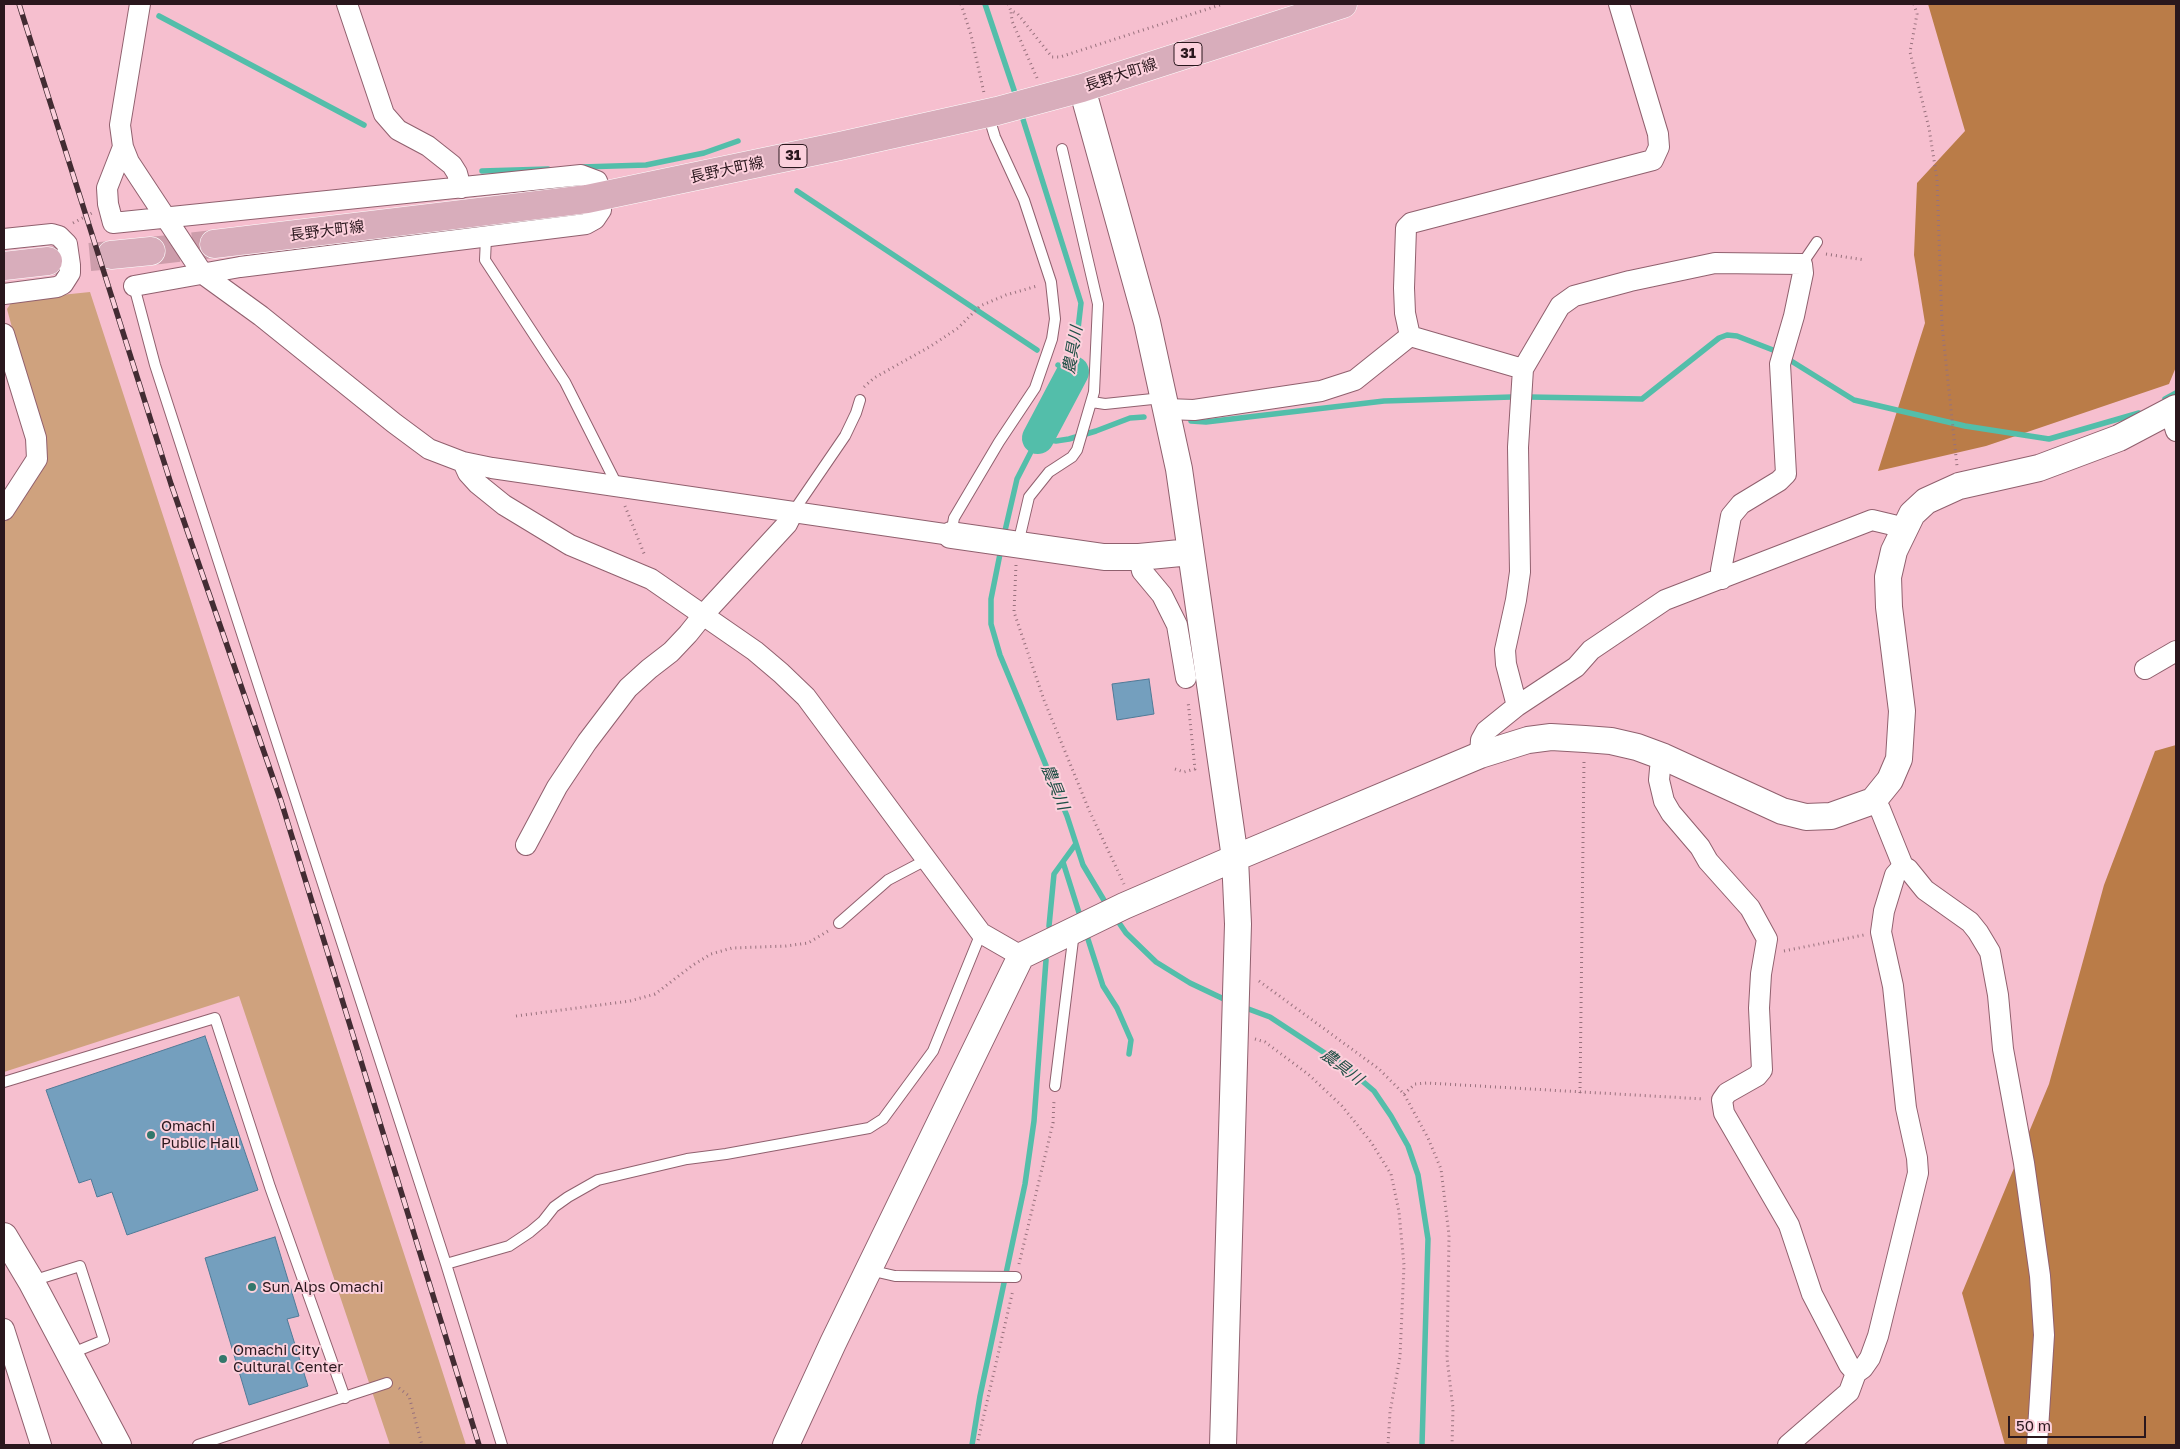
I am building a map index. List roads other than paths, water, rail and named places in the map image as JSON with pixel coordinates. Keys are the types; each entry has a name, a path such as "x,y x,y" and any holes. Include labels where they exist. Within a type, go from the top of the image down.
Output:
{"main road":[{"name":"長野大町線","path":"214,244 587,199 774,160 993,112 1082,88 1343,4"},
{"path":"111,255 151,251"},
{"path":"4,266 48,261"}],"street":[{"path":"140,4 120,125 123,147 129,162 165,218 203,274 261,316 429,449 463,462 1087,555 1139,557 1191,552"},
{"path":"347,4 384,114 398,130 428,146 452,164 457,173 461,188"},
{"path":"1410,336 1405,313 1404,235 1410,223 1653,160 1659,147 1658,134 1619,4"},
{"path":"1082,88 1147,322 1179,469 1235,858 1238,924 1237,978 1223,1445"},
{"path":"123,147 107,188 108,204 113,223 581,175 597,180 602,195 601,210 595,219 586,224 486,238 240,267 134,286"},
{"path":"4,239 52,234 59,236 67,244 70,265 70,273 63,284 57,287 4,294"},
{"path":"1517,706 1507,671 1506,650 1520,572 1518,448 1523,369 1560,306 1574,296 1630,281 1715,263 1807,258 1794,316 1780,364 1786,474 1779,481 1741,504 1731,516 1722,561 1722,579"},
{"path":"4,334 36,438 37,459 4,510"},
{"path":"1164,403 1194,410 1321,391 1356,380 1410,336"},
{"path":"1410,336 1523,369"},
{"path":"786,1445 868,1270 1021,956 1129,904 1235,858 1480,755 1528,740 1551,737 1611,741 1664,757 1782,810 1806,817 1831,816 1873,801 1890,780 1899,758 1902,710 1889,607 1888,577 1894,551 1902,531 1912,514 1926,501 1959,486 2039,468 2174,416"},
{"path":"463,462 468,473 478,484 504,505 570,545 651,579 755,651 806,697 981,933 1021,956"},
{"path":"526,845 557,786 587,742 628,688 671,652 787,524 793,512"},
{"path":"1480,755 1481,740 1486,731 1517,706 1576,667 1591,650 1671,598 1872,520 1893,525 1902,531"},
{"path":"1139,557 1142,571 1162,595 1176,625 1186,678"},
{"path":"2145,669 2176,651"},
{"path":"1664,757 1659,780 1664,800 1671,813 1700,848 1708,862 1750,908 1767,939 1758,1008 1762,1070 1757,1076 1732,1088 1722,1100 1724,1113 1776,1199 1789,1226 1812,1294 1856,1373"},
{"path":"1873,801 1880,809 1903,866 1908,869 1925,890 1970,922 1990,952 1998,995 2003,1049 2024,1163 2040,1276 2044,1335 2037,1445"},
{"path":"1788,1445 1848,1392 1856,1373 1863,1368 1870,1358 1878,1336 1918,1173 1917,1158 1904,1099 1893,986 1882,932 1884,912 1895,875 1903,866"},
{"path":"7,1249 31,1281 118,1445"},
{"path":"4,1330 10,1372 42,1445"}],"lane":[{"path":"956,536 954,518 999,442 1035,388 1045,364 1055,319 1051,282 1024,200 996,137 993,112"},
{"path":"1014,544 1029,497 1049,472 1072,457 1077,450 1092,402 1098,349 1098,304 1062,149"},
{"path":"486,238 485,260 564,382 617,485"},
{"path":"1807,258 1817,242"},
{"path":"134,286 155,365 446,1264 502,1445"},
{"path":"793,512 845,436 854,419 860,400"},
{"path":"1092,402 1105,404 1164,403"},
{"path":"839,923 888,880 926,860"},
{"path":"1055,1086 1074,930"},
{"path":"446,1264 509,1246 530,1232 568,1197 598,1180 687,1159 726,1154 869,1128 883,1119 933,1051 981,933"},
{"path":"4,1082 214,1018 270,1187 345,1398"},
{"path":"31,1281 80,1266 104,1340 70,1354"},
{"path":"868,1270 895,1276 1016,1277"},
{"path":"198,1445 387,1383"}],"waterway":[{"name":"農具川","path":"985,4 1017,99"},
{"path":"159,16 364,125"},
{"name":"農具川","path":"1021,113 1081,303 1073,372 1058,365"},
{"path":"582,167 646,165 704,153 738,141"},
{"path":"482,171 548,169"},
{"path":"797,191 1037,350"},
{"path":"1529,397 1642,399 1719,338 1727,335 1737,336 1773,350"},
{"path":"1788,359 1854,400 1965,426 2049,439 2139,413"},
{"name":"農具川","path":"1038,438 1073,372"},
{"path":"2165,399 2176,393"},
{"path":"1191,421 1206,422 1384,401 1512,397"},
{"name":"農具川","path":"1004,535 1017,479 1038,438 1056,441 1069,439 1130,418 1144,417"},
{"name":"農具川","path":"1001,549 991,599 991,624 1000,655 1067,816 1083,865 1108,907"},
{"path":"1049,926 1054,874 1075,845"},
{"path":"1063,862 1081,919"},
{"name":"農具川","path":"1115,917 1126,933 1156,962 1190,983 1228,1001"},
{"path":"1086,933 1103,986 1117,1008 1131,1040 1129,1054"},
{"path":"972,1445 980,1396 1025,1184 1034,1121 1046,960"},
{"name":"農具川","path":"1243,1007 1270,1017 1346,1067 1374,1091 1408,1146 1418,1175 1428,1239 1422,1445"}],"tunnel":[{"path":"151,251 214,244"},
{"path":"48,261 111,255"}],"railway":[{"path":"19,4 171,484 281,801 479,1445"}],"place":[{"name":"Omachi Public Hall","path":"151,1135"},
{"name":"Sun Alps Omachi","path":"252,1287"},
{"name":"Omachi City Cultural Center","path":"223,1359"}]}
